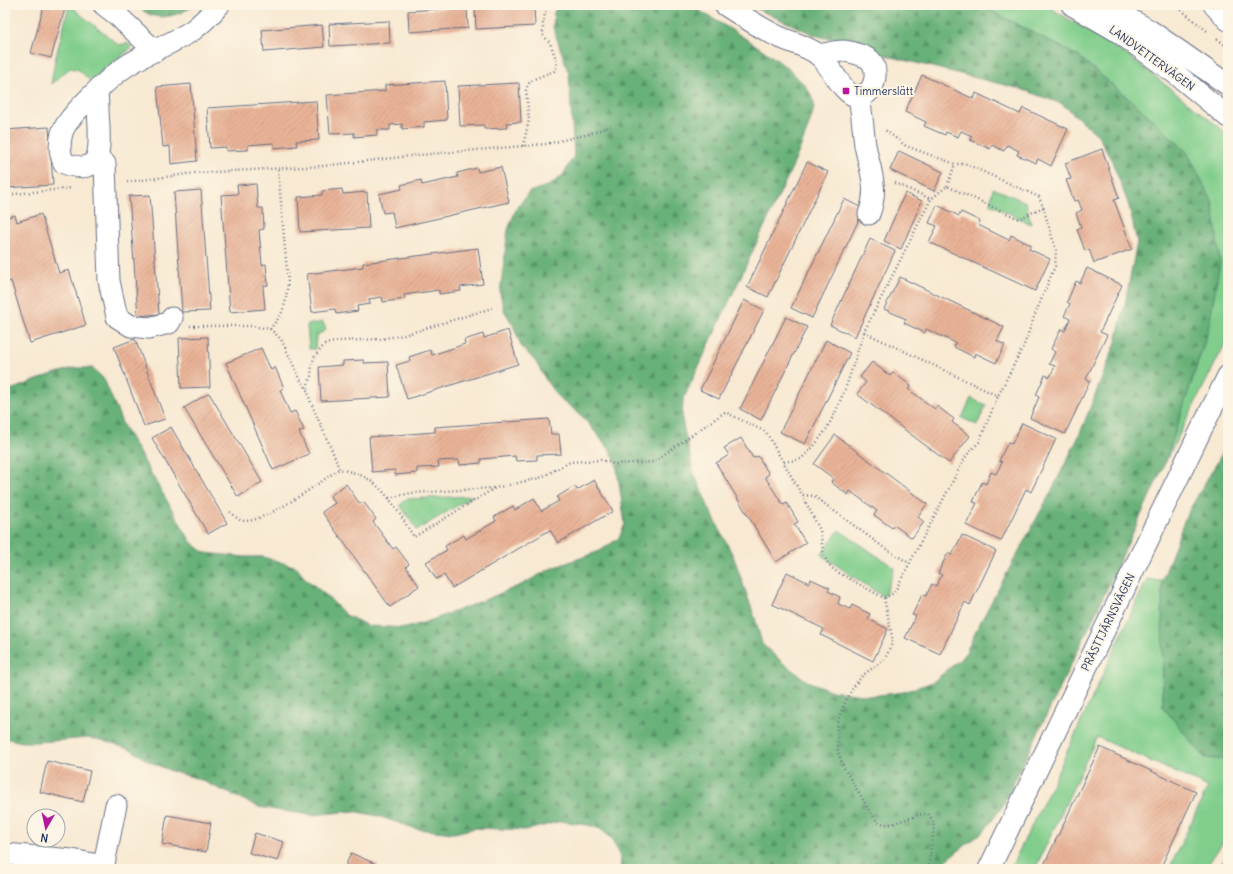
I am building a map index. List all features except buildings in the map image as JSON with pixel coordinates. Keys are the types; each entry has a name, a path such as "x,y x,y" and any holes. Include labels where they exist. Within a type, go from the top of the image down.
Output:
{"street":[{"path":"104,5 117,15 155,51"},
{"path":"97,91 100,146 97,158 92,164 85,166 74,166 64,162 60,154 62,132 69,120 97,91 106,82 127,66 192,30 212,14 219,5"},
{"path":"725,5 761,28 818,55 837,77 846,91 860,103"},
{"name":"LANDVETTERVÄGEN","path":"1072,5 1123,36 1176,74 1228,116"},
{"name":"LANDVETTERVÄGEN","path":"1104,5 1149,30 1228,85"},
{"path":"1214,5 1228,20"},
{"path":"818,55 843,51 861,55 870,60 875,69 875,79 871,89 860,103 866,146 874,184 872,206 869,214"},
{"path":"97,158 105,164 109,281 117,317 131,326 149,328 169,323 172,318"},
{"name":"PRÄSTTJÄRNSVÄGEN","path":"989,869 1228,376"},
{"path":"5,854 72,860 103,868 116,805"}],"path":[{"path":"523,146 529,120 526,90 528,84 534,79 554,71 557,66 550,43 543,35 543,23 547,5"},
{"path":"1175,5 1228,47"},
{"path":"860,103 892,136 906,146 955,164 966,164 1039,197 1056,250 1055,266 1024,345 998,396 979,442 966,456 894,593 884,598"},
{"path":"5,195 105,185 195,173 278,169 546,144 589,134 611,126"},
{"path":"784,462 801,459 814,446 826,430 836,412 847,384 864,332 931,199 947,186 955,164"},
{"path":"270,329 281,315 285,304 288,283 278,169"},
{"path":"874,184 890,181 931,199"},
{"path":"947,186 1019,219 1043,207"},
{"path":"307,388 311,376 314,356 325,344 340,341 380,339 404,335 492,308"},
{"path":"172,318 180,326 252,326 270,329 281,339 302,383 307,388 311,403 339,469"},
{"path":"864,332 998,396"},
{"path":"389,498 411,493 495,488 540,478 570,462 600,460 614,464 653,462 725,412 766,432 773,447 784,462 820,530 823,551 827,562 834,570 884,598 893,641 884,659 863,674 845,702 837,727 838,752 844,768 872,815 878,822 891,824 922,814 928,814 932,819 934,827 928,869"},
{"path":"339,469 359,474 374,482 389,498 414,536 495,488"},
{"path":"230,512 240,520 251,521 302,496 339,469"},
{"path":"802,495 814,496 883,547 909,564"}],"green space":[{"path":"69,5 76,5 75,10 119,45 127,43 132,47 103,70 92,83 79,70 70,68 51,84 55,60"},
{"path":"137,5 195,5 181,13 158,17 143,11"},
{"path":"557,5 687,5 747,39 783,65 799,79 809,92 814,104 814,109 809,124 795,161 683,400 682,420 693,471 708,506 734,558 756,621 762,644 783,663 807,681 832,691 871,696 904,692 933,682 964,656 1079,436 1116,342 1137,242 1129,206 1112,161 1098,135 1062,104 1021,89 892,57 815,35 748,5 980,5 1078,56 1142,110 1187,152 1213,203 1220,263 1208,331 1165,463 1093,619 1002,807 984,831 935,869 621,869 619,853 612,839 601,829 588,825 561,821 528,830 475,828 454,833 417,829 378,816 353,811 312,815 283,811 259,807 196,778 171,771 148,761 132,750 114,744 89,738 22,742 5,738 5,392 50,375 74,368 92,368 104,379 123,425 191,542 205,553 245,557 263,557 297,567 305,578 329,598 346,615 368,626 406,628 423,623 521,585 550,569 600,551 619,538 625,524 616,462 610,450 582,416 557,396 536,362 521,346 513,325 504,310 500,293 508,230 516,209 529,192 550,185 563,175 574,156 569,74 553,27 554,13"},
{"path":"980,5 1046,5 1130,57 1228,134 1228,338 1165,463 1208,331 1187,152 1142,110 1078,56"},
{"path":"993,188 1026,202 1031,224 990,204"},
{"path":"323,322 326,330 316,336 315,349 309,349 307,325"},
{"path":"971,398 986,406 977,425 962,418"},
{"path":"1228,443 1228,760 1205,758 1163,707 1162,581 1186,516"},
{"path":"473,496 417,530 400,505 407,499"},
{"path":"839,530 895,568 884,597 821,555"},
{"path":"1147,579 1162,581 1163,707 1205,757 1228,760 1228,837 1205,869 1169,869 1208,787 1097,737 1035,869 1010,869 1048,793"}],"place":[{"name":"Timmerslätt","path":"846,91"}]}
